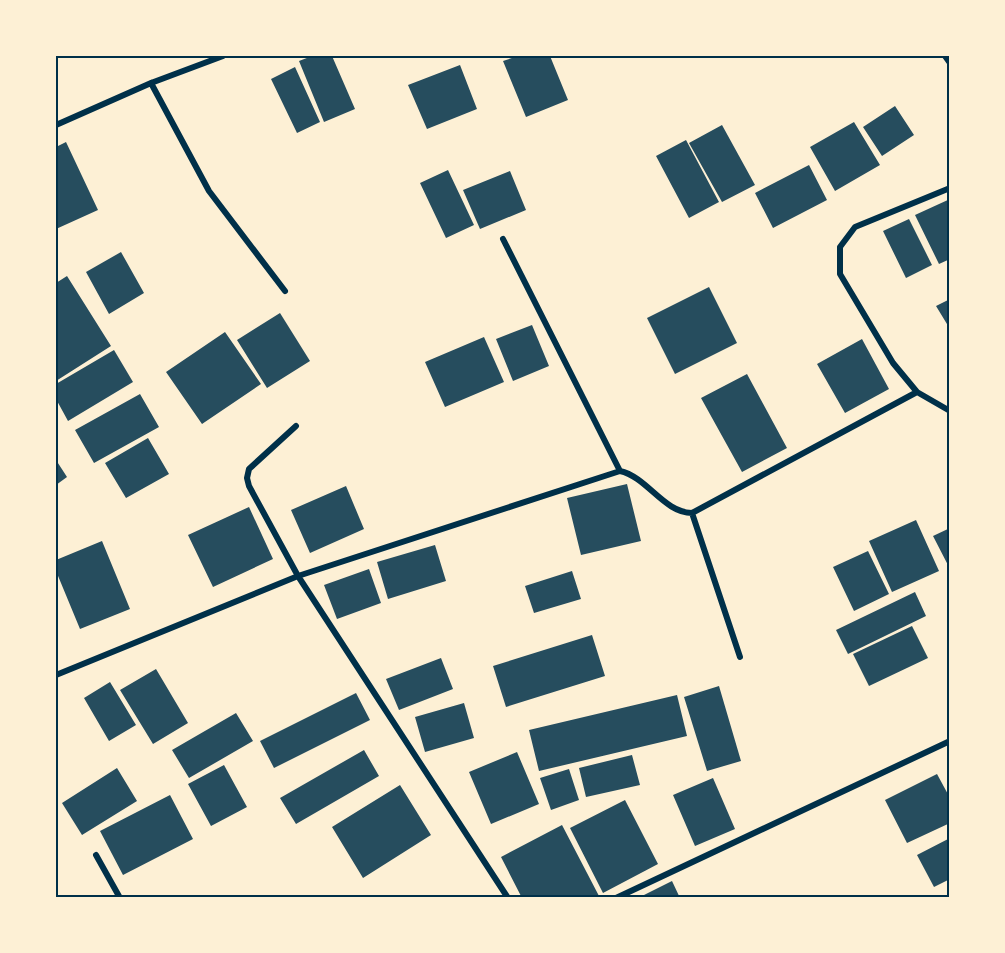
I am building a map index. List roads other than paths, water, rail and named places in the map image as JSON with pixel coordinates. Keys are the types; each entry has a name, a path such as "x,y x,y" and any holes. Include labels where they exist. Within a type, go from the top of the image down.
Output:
{"street":[{"path":"56,125 151,83 223,56"},
{"path":"945,56 950,63"},
{"path":"151,83 209,191 285,291"},
{"path":"950,188 855,227 840,247 840,274 893,363 917,392 950,411"},
{"path":"503,239 621,471"},
{"path":"56,673 298,576 621,471 634,476 677,509 692,513 917,392"},
{"path":"296,426 249,469 247,478 298,576 508,897"},
{"path":"692,513 740,657"},
{"path":"616,897 950,741"},
{"path":"96,855 120,897"}]}
